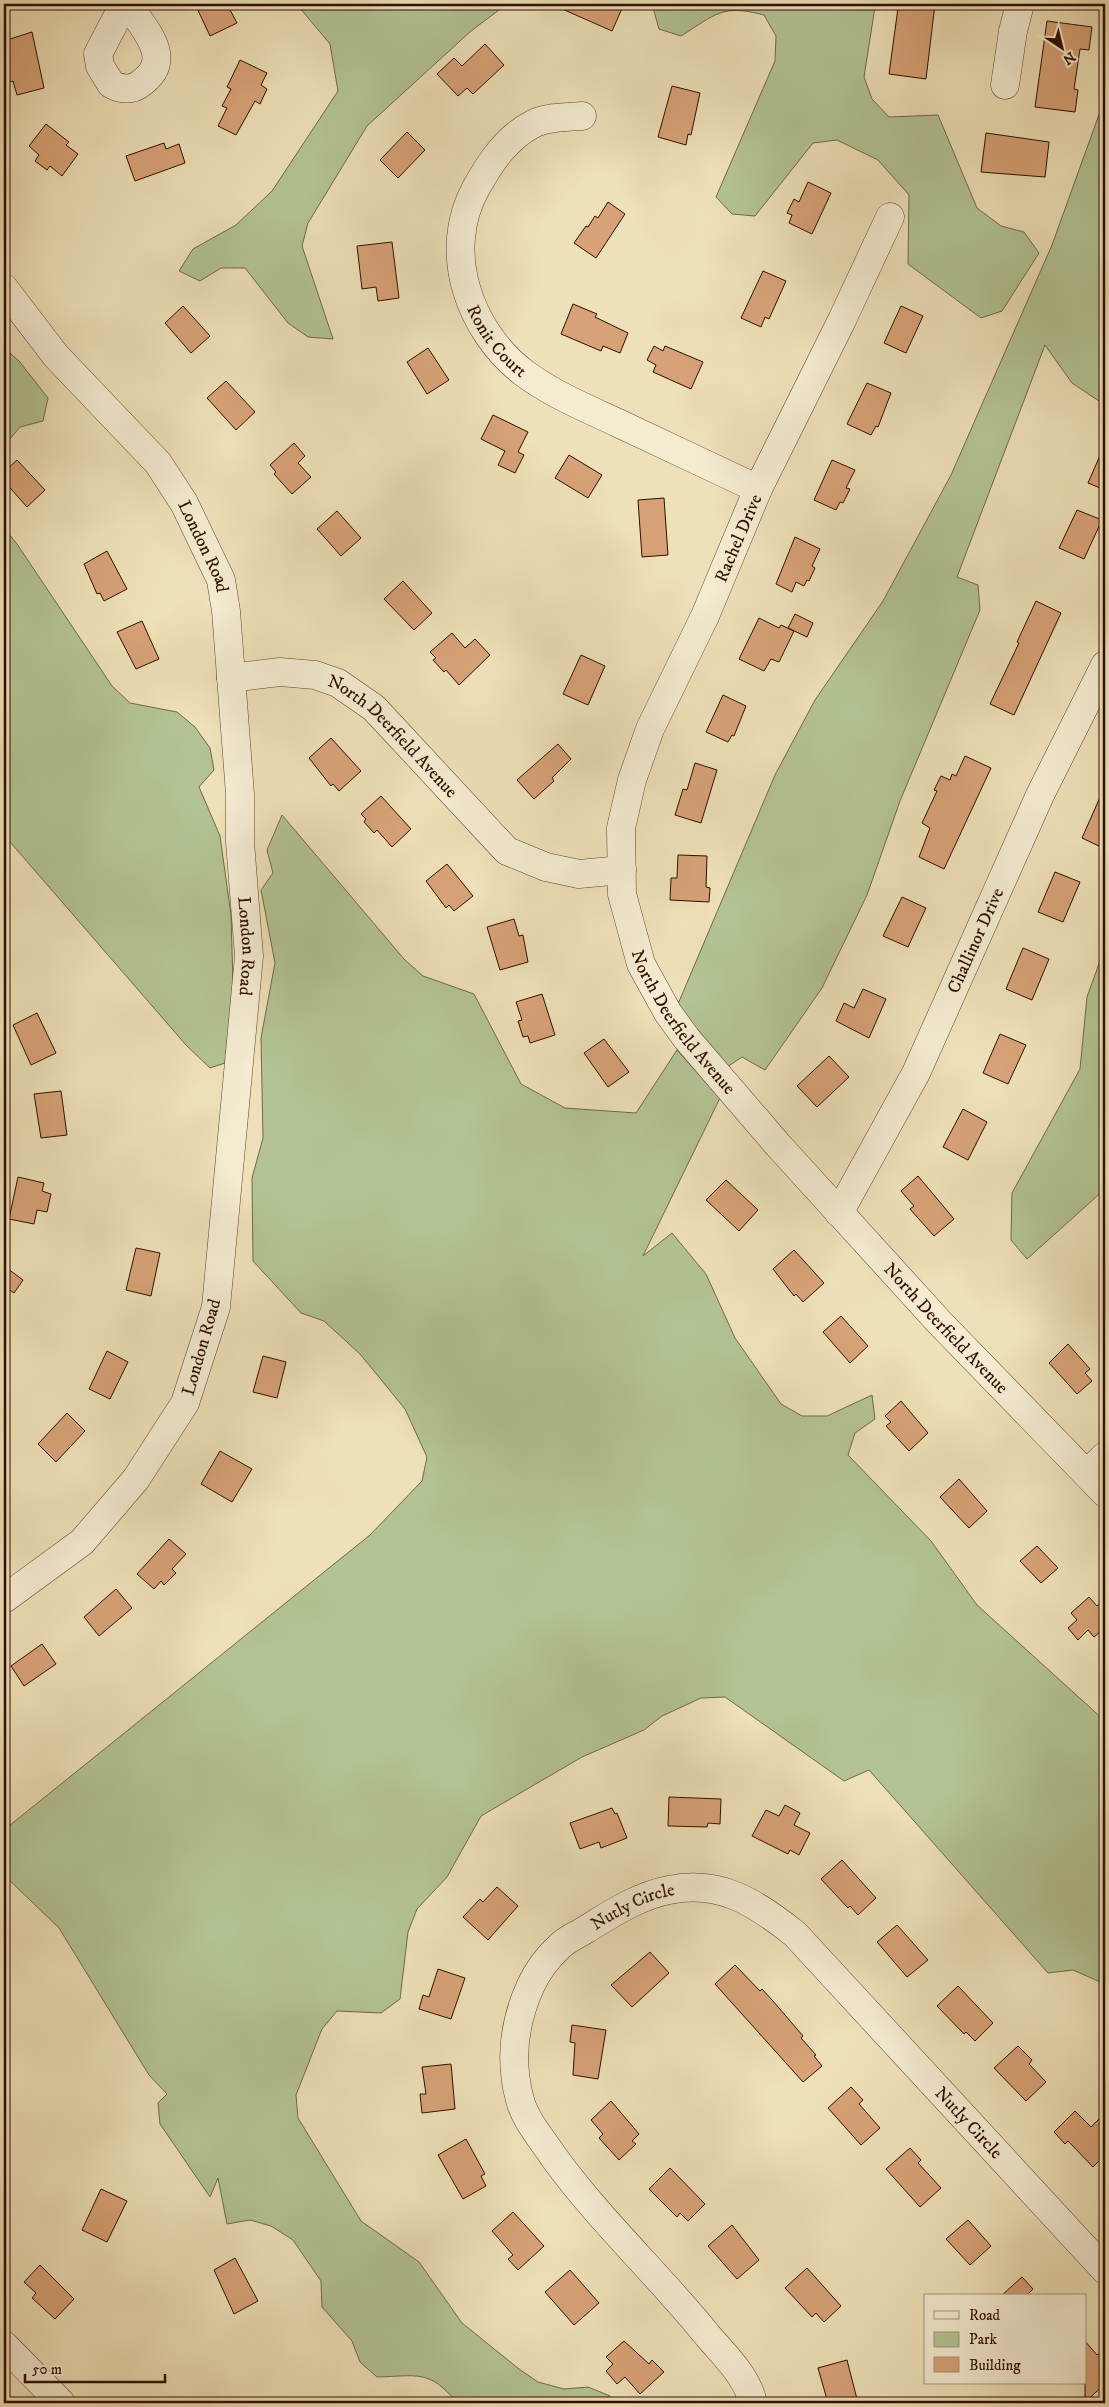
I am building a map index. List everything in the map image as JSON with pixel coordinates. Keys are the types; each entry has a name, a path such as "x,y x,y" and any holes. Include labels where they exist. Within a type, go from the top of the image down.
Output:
{"street":[{"path":"1005,85 1013,31 1020,4"},
{"name":"Ronit Court","path":"582,116 555,118 534,124 493,158 468,202 460,261 465,292 479,320 506,357 525,373 566,398 758,489"},
{"name":"Rachel Drive","path":"622,870 621,828 632,780 650,729 705,616 758,489 842,320 890,217"},
{"name":"London Road","path":"4,288 56,356 158,463 184,503 221,580 226,611 240,794 240,842 249,956 216,1307 184,1403 136,1479 82,1542 4,1598"},
{"name":"Challinor Drive","path":"839,1213 916,1074 1040,795 1105,665"},
{"name":"North Deerfield Avenue","path":"231,678 280,672 315,674 338,683 374,708 507,850 546,868 579,874 622,870 622,894 641,964 668,1013 687,1039 778,1145 940,1323 1096,1465 1105,1493"},
{"name":"Nutly Circle","path":"752,2403 745,2381 696,2320 582,2195 538,2134 520,2101 512,2052 523,2002 537,1972 561,1945 623,1907 660,1892 687,1886 709,1887 731,1893 765,1910 795,1934 1105,2270"},
{"path":"4,2344 61,2403"}],"green space":[{"path":"302,4 507,4 471,31 367,126 308,223 302,246 333,339 308,337 288,323 245,268 221,268 200,281 179,271 193,249 236,225 272,191 338,91 330,44 299,7"},
{"path":"652,4 873,4 875,7 864,77 872,99 889,117 938,115 977,208 1001,226 1024,232 1039,253 1002,311 981,318 908,264 909,195 878,160 837,140 813,143 755,216 732,214 716,197 775,61 776,36 764,15 729,11 712,17 681,36 659,29"},
{"path":"1105,98 1105,405 1072,383 1045,345 957,577 978,585 980,610 900,801 867,895 822,988 765,1070 742,1057 727,1067 683,1022 678,1004 775,775 815,700 883,601 951,475 1052,245"},
{"path":"4,348 19,361 48,398 43,421 20,427 4,446"},
{"path":"4,528 17,544 112,686 130,703 177,712 195,727 210,748 214,770 199,787 220,836 231,915 233,984 225,1063 210,1068 186,1045 4,835"},
{"path":"282,815 404,959 423,976 474,994 521,1084 565,1108 636,1113 677,1050 720,1098 643,1256 672,1233 706,1274 735,1338 781,1404 802,1416 827,1416 872,1395 875,1419 855,1433 848,1455 931,1541 977,1605 1105,1721 1105,1984 1073,1970 1048,1973 869,1770 844,1781 725,1697 701,1698 662,1716 644,1730 582,1757 481,1816 447,1877 417,1909 408,1932 400,1999 381,2013 337,2011 322,2029 296,2095 298,2118 361,2221 419,2262 462,2323 519,2369 538,2382 564,2389 588,2387 610,2396 610,2403 457,2403 439,2384 422,2377 377,2377 360,2362 352,2341 322,2307 321,2281 293,2240 271,2226 250,2220 227,2224 218,2178 210,2197 160,2124 158,2103 167,2094 149,2075 59,1928 4,1875 4,1830 370,1535 422,1481 427,1457 405,1409 360,1354 324,1321 301,1313 253,1261 252,1178 263,1138 261,1038 275,963 261,890 273,873 267,850"},
{"path":"1105,947 1105,1189 1027,1259 1011,1240 1012,1193 1080,1069 1087,997"}],"building":[{"path":"195,4 227,4 237,23 210,36"},
{"path":"551,4 624,4 612,31"},
{"path":"901,4 935,4 926,79 889,74 898,8 901,8"},
{"path":"1047,21 1092,27 1089,50 1080,49 1074,89 1078,90 1075,112 1035,107"},
{"path":"32,32 44,88 17,95 13,81 6,83 4,73 4,41"},
{"path":"485,44 504,65 473,94 467,88 458,96 437,74 454,58 462,66"},
{"path":"240,60 267,73 261,85 267,89 260,104 255,101 236,135 218,126 227,108 222,106 231,89 227,87"},
{"path":"672,86 700,93 691,135 688,134 686,145 658,137"},
{"path":"46,124 69,142 66,145 78,154 62,176 50,166 47,170 35,161 39,155 29,146"},
{"path":"407,132 425,150 398,178 380,160"},
{"path":"986,133 1049,142 1045,177 981,172"},
{"path":"164,143 166,149 179,144 185,163 135,181 126,156"},
{"path":"808,182 831,193 812,234 789,223 792,215 787,213 794,199 799,202"},
{"path":"608,202 625,214 596,258 574,243 595,216 598,218"},
{"path":"392,242 399,298 378,301 376,287 362,289 357,246"},
{"path":"763,271 786,281 769,319 765,317 761,327 741,318"},
{"path":"573,304 597,314 595,317 628,333 620,353 603,346 601,351 561,334"},
{"path":"183,306 210,336 191,353 165,323"},
{"path":"901,306 923,316 906,353 884,343"},
{"path":"654,346 663,351 665,346 703,362 691,389 653,372 656,365 647,360"},
{"path":"428,348 449,380 427,394 407,362"},
{"path":"226,381 255,412 236,430 207,398"},
{"path":"867,383 891,393 878,427 876,426 871,435 847,424"},
{"path":"493,415 528,432 518,452 524,455 515,473 498,465 505,451 481,439"},
{"path":"294,443 305,456 298,463 311,477 292,494 274,474 276,472 270,465"},
{"path":"1105,444 1105,490 1088,483"},
{"path":"569,455 602,475 588,498 555,478"},
{"path":"17,460 45,490 27,507 4,481 4,472"},
{"path":"832,460 855,470 846,488 850,489 843,503 840,502 836,510 814,500"},
{"path":"664,498 668,555 642,557 638,500"},
{"path":"1077,510 1102,520 1084,559 1059,548"},
{"path":"337,511 361,538 341,556 317,529"},
{"path":"795,537 820,549 812,566 815,568 809,581 807,580 804,586 796,582 792,592 776,584"},
{"path":"107,551 127,589 104,601 100,593 97,594 84,564"},
{"path":"403,581 432,613 414,630 384,599"},
{"path":"1036,601 1061,613 1014,715 990,704 1019,643 1017,642"},
{"path":"795,614 813,623 807,637 788,628"},
{"path":"759,618 779,628 781,625 794,631 779,662 771,659 764,671 739,659"},
{"path":"142,621 159,659 136,669 117,632"},
{"path":"452,633 465,648 475,639 490,655 459,685 446,670 444,672 433,660 436,658 430,652"},
{"path":"581,655 605,666 588,705 563,694"},
{"path":"723,695 746,706 734,736 732,735 728,742 706,732"},
{"path":"331,738 361,771 339,791 333,784 331,786 309,758"},
{"path":"558,744 571,759 552,778 554,781 534,799 517,780"},
{"path":"965,756 991,768 944,869 919,857 930,828 922,823 937,791 934,790 941,776 950,780 952,774 956,776"},
{"path":"695,763 717,770 701,823 675,815 683,789 687,790"},
{"path":"1105,786 1105,849 1082,838"},
{"path":"381,796 411,829 392,847 377,830 374,833 364,822 366,819 361,814"},
{"path":"678,855 707,856 706,887 710,888 709,902 670,900 671,878 677,878"},
{"path":"447,864 473,896 454,911 449,905 446,908 426,881"},
{"path":"1055,872 1080,882 1063,922 1038,912"},
{"path":"902,897 926,908 908,947 883,936"},
{"path":"514,919 519,936 523,935 528,962 500,970 487,927"},
{"path":"1023,948 1049,959 1032,1000 1006,989"},
{"path":"863,989 886,999 869,1038 836,1021 844,1003 854,1008"},
{"path":"542,994 555,1035 530,1043 528,1036 523,1037 518,1021 522,1020 516,1002"},
{"path":"37,1013 56,1053 31,1065 13,1025"},
{"path":"1000,1034 1026,1045 1008,1084 983,1073"},
{"path":"604,1039 629,1072 608,1087 584,1053"},
{"path":"829,1056 849,1077 817,1107 797,1086"},
{"path":"61,1091 67,1135 41,1138 34,1094"},
{"path":"963,1109 987,1122 968,1160 943,1147"},
{"path":"918,1176 954,1219 934,1236 910,1209 914,1206 901,1191"},
{"path":"18,1177 44,1183 42,1191 51,1194 47,1212 37,1210 34,1224 9,1219"},
{"path":"726,1180 758,1210 739,1231 706,1200"},
{"path":"136,1248 160,1253 151,1296 126,1290"},
{"path":"794,1250 824,1283 803,1302 796,1294 794,1296 773,1269"},
{"path":"4,1266 23,1280 14,1293 4,1286"},
{"path":"841,1316 868,1346 850,1363 823,1332"},
{"path":"1068,1344 1090,1369 1085,1373 1092,1381 1077,1394 1049,1363"},
{"path":"107,1351 128,1362 110,1399 89,1389"},
{"path":"263,1356 286,1362 277,1398 253,1392"},
{"path":"901,1401 928,1433 909,1451 886,1426 891,1422 885,1416"},
{"path":"67,1413 85,1431 56,1462 38,1444"},
{"path":"220,1451 252,1469 232,1502 201,1484"},
{"path":"959,1479 987,1511 969,1528 940,1497"},
{"path":"169,1539 186,1554 172,1569 176,1573 164,1585 161,1581 154,1589 137,1574"},
{"path":"1037,1546 1058,1568 1041,1583 1020,1561"},
{"path":"116,1589 132,1608 99,1636 84,1617"},
{"path":"1089,1597 1097,1606 1105,1599 1105,1628 1094,1637 1088,1630 1078,1640 1068,1628 1077,1620 1071,1613"},
{"path":"42,1644 56,1664 24,1686 11,1666"},
{"path":"669,1797 721,1799 720,1824 708,1823 707,1827 668,1826"},
{"path":"785,1805 800,1813 794,1825 810,1833 799,1855 790,1850 788,1854 752,1836 766,1810 779,1816"},
{"path":"612,1808 615,1814 617,1813 627,1838 601,1848 599,1842 580,1849 570,1823"},
{"path":"842,1860 876,1898 858,1915 850,1906 848,1908 821,1879"},
{"path":"497,1887 518,1906 488,1940 463,1917 480,1899 483,1902"},
{"path":"897,1925 928,1960 907,1977 877,1942"},
{"path":"650,1952 669,1973 632,2007 611,1985"},
{"path":"735,1965 760,1991 762,1989 773,2001 803,2036 801,2038 816,2055 814,2056 822,2066 803,2082 715,1984"},
{"path":"438,1969 465,1978 451,2019 419,2009 423,1995 429,1997"},
{"path":"958,1986 993,2023 975,2041 966,2032 964,2034 937,2006"},
{"path":"572,2025 606,2030 598,2079 573,2075 575,2043 570,2042"},
{"path":"1018,2046 1032,2060 1029,2064 1046,2082 1026,2101 994,2068"},
{"path":"451,2064 455,2109 422,2113 420,2094 426,2094 422,2067"},
{"path":"851,2087 863,2100 859,2104 880,2128 861,2145 828,2108"},
{"path":"611,2101 639,2134 632,2141 636,2144 619,2160 599,2138 603,2134 591,2120"},
{"path":"1075,2111 1091,2127 1105,2113 1105,2155 1093,2167 1068,2141 1065,2144 1054,2132"},
{"path":"466,2139 485,2174 481,2176 486,2186 463,2199 438,2155"},
{"path":"910,2148 921,2160 918,2163 941,2188 920,2207 886,2169"},
{"path":"670,2168 705,2204 688,2221 680,2213 677,2217 649,2189"},
{"path":"101,2189 127,2201 107,2242 82,2230"},
{"path":"513,2212 544,2246 518,2270 508,2259 513,2255 492,2231"},
{"path":"968,2220 991,2246 970,2265 946,2239"},
{"path":"732,2225 759,2260 737,2279 708,2246"},
{"path":"235,2258 258,2301 234,2314 214,2270"},
{"path":"40,2265 74,2299 55,2319 32,2298 36,2293 24,2282"},
{"path":"807,2268 841,2306 824,2322 816,2313 812,2317 785,2288"},
{"path":"570,2270 599,2303 574,2325 545,2292"},
{"path":"1022,2277 1033,2289 1028,2294 1003,2294"},
{"path":"624,2341 649,2364 652,2360 664,2372 640,2394 625,2377 617,2384 606,2371 613,2364 606,2357"},
{"path":"1086,2342 1097,2355 1105,2349 1105,2384 1085,2402"},
{"path":"847,2360 858,2403 828,2403 818,2368"}]}
